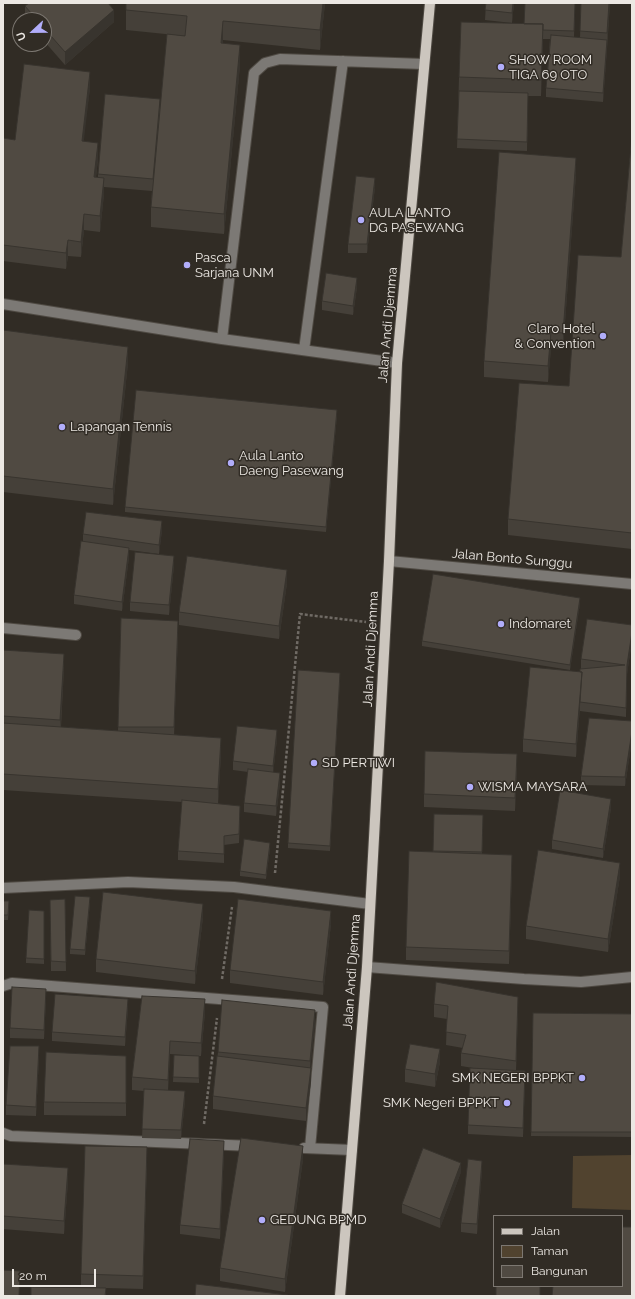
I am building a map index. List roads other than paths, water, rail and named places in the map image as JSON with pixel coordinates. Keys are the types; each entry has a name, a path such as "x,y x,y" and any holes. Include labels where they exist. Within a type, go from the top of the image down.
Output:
{"main road":[{"name":"Jalan Andi Djemma","path":"340,1296 367,967 385,624 390,561 397,362 430,3"}],"street":[{"path":"222,339 254,73 265,63 280,59 424,64"},
{"path":"304,350 343,61"},
{"path":"3,304 222,339 397,362"},
{"name":"Jalan Bonto Sunggu","path":"390,561 632,584"},
{"path":"3,628 76,635"},
{"path":"3,888 128,882 234,887 370,904"},
{"path":"367,967 581,982 632,978"},
{"path":"3,986 12,983 323,1007 310,1148"},
{"path":"3,1133 11,1136 179,1144 263,1146"},
{"path":"294,1148 352,1150"}],"place":[{"name":"SHOW ROOM TIGA 69 OTO","path":"501,67"},
{"name":"AULA LANTO DG PASEWANG","path":"361,220"},
{"name":"Pasca Sarjana UNM","path":"187,265"},
{"name":"Claro Hotel & Convention","path":"603,336"},
{"name":"Lapangan Tennis","path":"62,427"},
{"name":"Aula Lanto Daeng Pasewang","path":"231,463"},
{"name":"Indomaret","path":"501,624"},
{"name":"SD PERTIWI","path":"314,763"},
{"name":"WISMA MAYSARA","path":"470,787"},
{"name":"SMK NEGERI BPPKT","path":"582,1078"},
{"name":"SMK Negeri BPPKT","path":"507,1103"},
{"name":"GEDUNG BPMD","path":"262,1220"}]}
